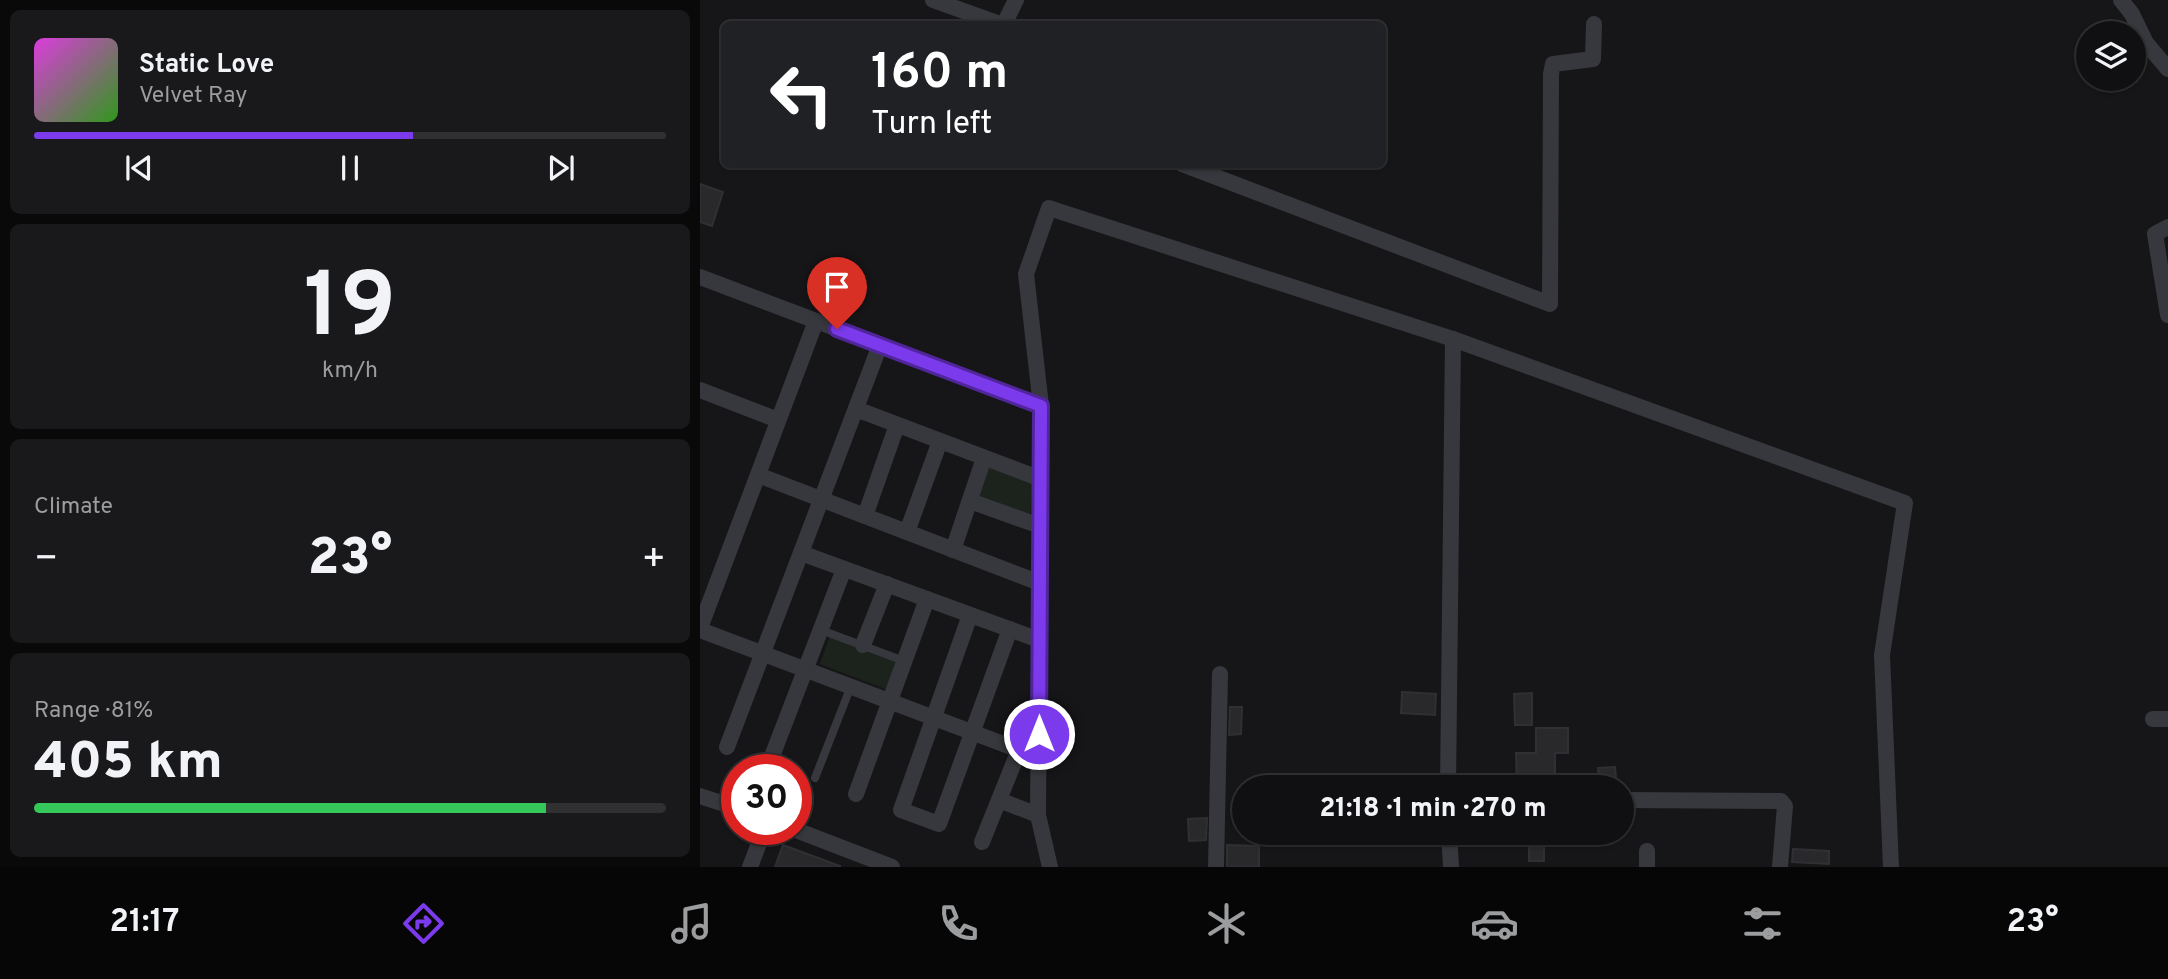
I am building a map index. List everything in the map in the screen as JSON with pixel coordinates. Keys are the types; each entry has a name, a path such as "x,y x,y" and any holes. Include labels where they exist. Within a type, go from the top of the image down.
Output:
{"street":[{"path":"933,0 993,21"},
{"path":"1004,21 1016,0"},
{"path":"2121,0 2132,13 2146,43 2168,69"},
{"path":"1193,168 1550,304 1551,74 1553,64 1593,59 1594,24"},
{"path":"1050,867 1038,815 1041,406 1026,274 1049,208 1453,339 1905,503 1882,655 1891,867"},
{"path":"2168,227 2155,234 2168,315"},
{"path":"700,276 1041,406"},
{"path":"816,321 700,629 1038,757"},
{"path":"1448,775 1453,339"},
{"path":"727,747 880,345"},
{"path":"700,390 778,419"},
{"path":"856,409 1041,479"},
{"path":"865,516 897,425"},
{"path":"907,532 940,441"},
{"path":"953,550 984,458"},
{"path":"758,475 1040,583"},
{"path":"970,501 1040,526"},
{"path":"801,553 1039,640"},
{"path":"773,754 844,569"},
{"path":"863,645 887,584"},
{"path":"856,794 927,599"},
{"path":"970,615 901,810 939,824 1010,629"},
{"path":"1216,867 1220,674"},
{"path":"982,842 1019,750"},
{"path":"700,796 721,803"},
{"path":"999,800 1038,815"},
{"path":"1634,800 1781,801 1785,806 1780,867"},
{"path":"812,836 892,867"},
{"path":"750,867 758,845"},
{"path":"1450,845 1451,867"}],"lane":[{"path":"821,630 904,661"},
{"path":"815,778 851,686"}],"shaded area":[{"path":"990,464 1033,482 1030,517 979,498"},
{"path":"830,636 899,662 888,690 820,664"}],"building":[{"path":"700,184 723,192 712,226 700,222"},
{"path":"1402,692 1436,694 1435,715 1401,713"},
{"path":"1532,693 1532,725 1515,725 1514,694"},
{"path":"1230,707 1242,707 1241,734 1229,735"},
{"path":"1536,728 1568,728 1568,753 1555,753 1555,775 1517,775 1516,753 1536,753"},
{"path":"1615,767 1616,775 1599,775 1598,768"},
{"path":"1207,818 1206,840 1189,841 1188,819"},
{"path":"783,845 840,866 840,867 775,867"},
{"path":"1227,845 1259,846 1259,867 1227,867"},
{"path":"1529,845 1544,845 1544,861 1529,861"},
{"path":"1793,849 1829,851 1829,864 1792,862"}],"route":[{"path":"837,329 1041,406 1039,734"}]}
